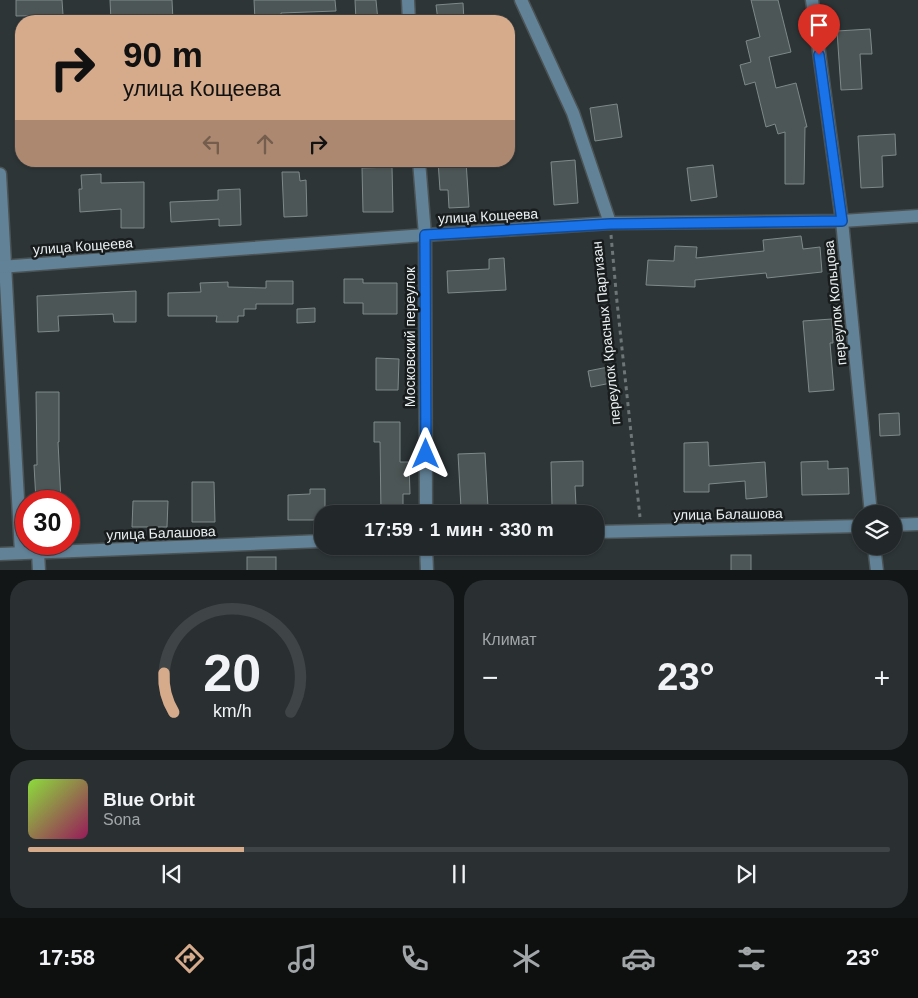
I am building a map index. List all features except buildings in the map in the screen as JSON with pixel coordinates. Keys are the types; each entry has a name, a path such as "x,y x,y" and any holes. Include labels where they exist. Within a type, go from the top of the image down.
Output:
{"street":[{"path":"408,0 409,15"},
{"name":"переулок Красных Партизан","path":"521,0 573,113 610,224"},
{"name":"переулок Кольцова","path":"812,0 842,221 870,505"},
{"name":"Московский переулок","path":"419,167 425,235 426,505"},
{"path":"0,174 3,267 17,490"},
{"name":"улица Кощеева","path":"3,267 425,235 610,224 842,221 918,216"},
{"path":"902,525 918,524"},
{"name":"улица Балашова","path":"604,532 852,526"},
{"name":"улица Балашова","path":"80,551 314,542"},
{"name":"улица Балашова","path":"0,554 15,553"},
{"path":"38,555 39,570"},
{"path":"426,555 427,570"},
{"path":"875,555 877,570"}],"path":[{"name":"переулок Красных Партизан","path":"610,224 642,530"}],"route":[{"path":"426,454 425,235 610,224 842,221 819,55"}]}
